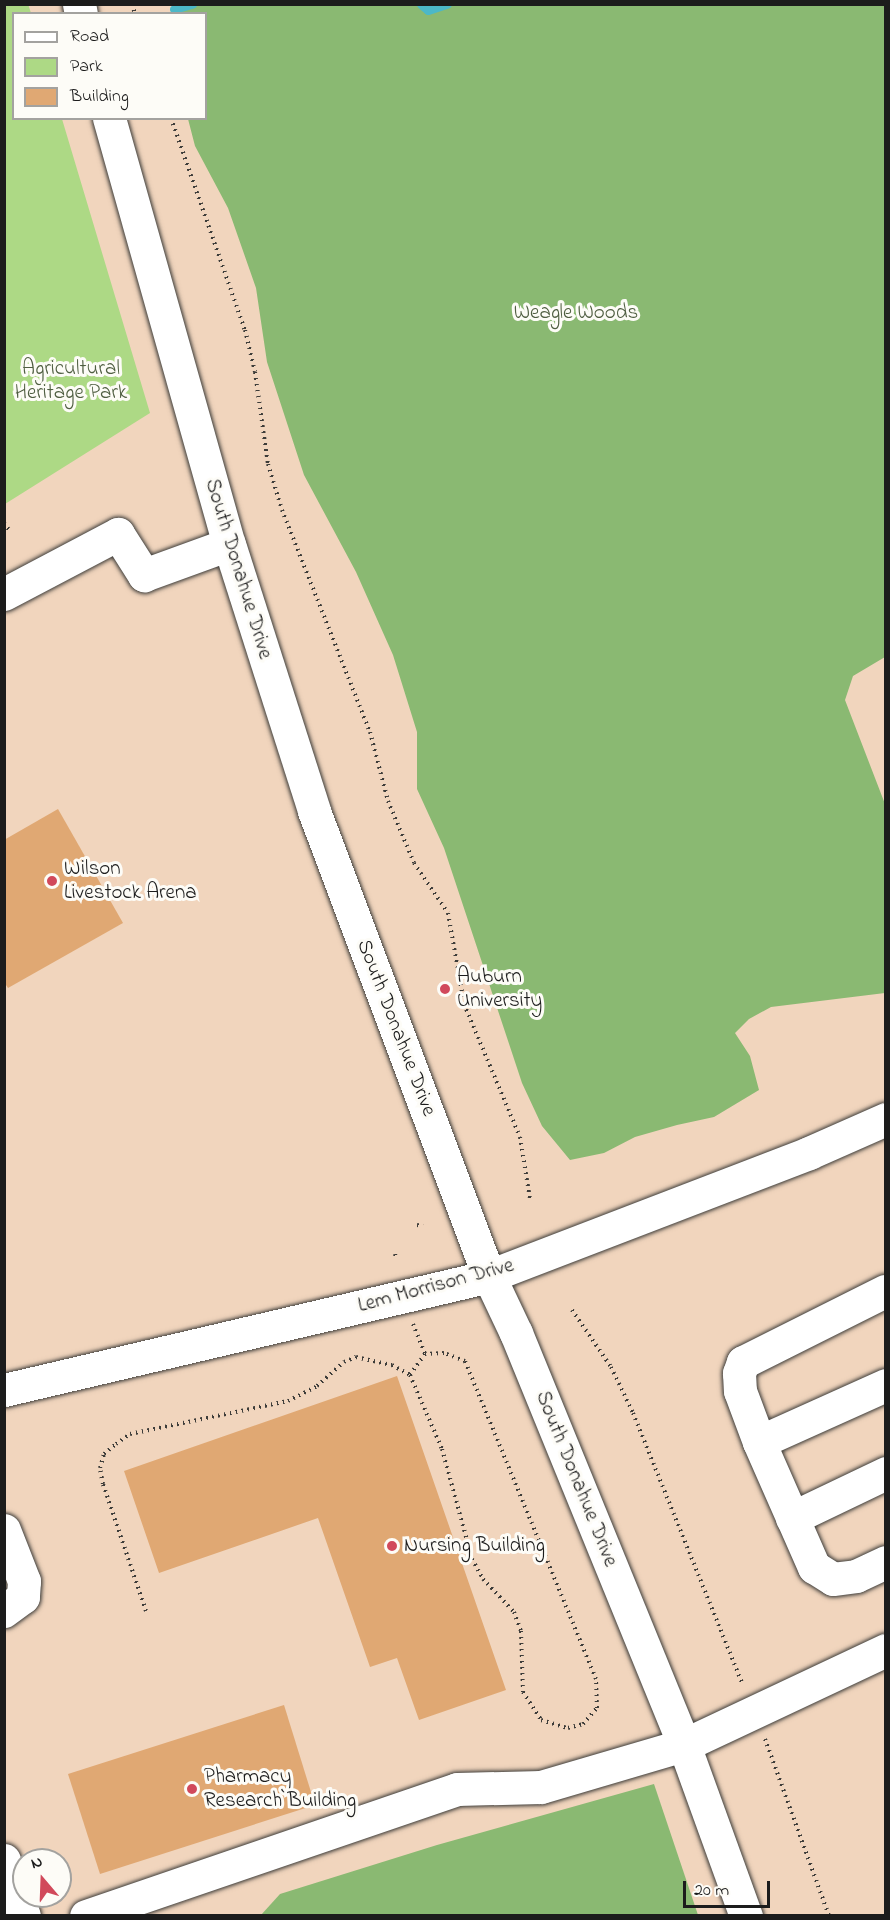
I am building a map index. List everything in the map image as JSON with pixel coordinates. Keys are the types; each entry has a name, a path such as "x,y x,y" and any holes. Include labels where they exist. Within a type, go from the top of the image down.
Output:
{"street":[{"name":"South Donahue Drive","path":"110,120 229,544 314,811 489,1276 516,1333 684,1745 746,1916"},
{"path":"4,594 118,534 144,575 229,544"},
{"name":"Lem Morrison Drive","path":"4,1390 489,1276 810,1153 885,1119"},
{"path":"885,1292 742,1362 740,1391 759,1442 814,1567 822,1575 832,1579 856,1576 885,1562"},
{"path":"759,1442 885,1385"},
{"path":"792,1518 885,1473"},
{"path":"4,1530 24,1581 23,1597 4,1611"},
{"path":"86,1916 457,1789 541,1786 684,1745 756,1713 885,1650"},
{"path":"4,1860 24,1916"}],"path":[{"path":"172,120 245,330 255,372 268,464 282,510 370,732 388,801 414,863 448,913 464,1004 520,1137 530,1199"},
{"path":"4,523 9,530"},
{"path":"417,1225 423,1226"},
{"path":"572,1310 611,1366 633,1413 756,1713 829,1916"},
{"path":"410,1318 426,1354"},
{"path":"146,1611 103,1484 100,1468 104,1454 130,1434 288,1401 317,1386 344,1362 356,1357 392,1365 410,1375 442,1449 472,1559 483,1579 514,1612 521,1631 523,1692 531,1708 541,1720 554,1725 568,1728 583,1724 597,1708 599,1696 594,1676 465,1361 444,1353 426,1354 410,1375"}],"shaded area":[{"name":"Auburn University","path":"5,5 885,5 885,1915 5,1915"}],"green space":[{"name":"Agricultural Heritage Park","path":"28,4 31,12 12,12 12,120 62,120 150,413 5,504 4,5"},
{"name":"Weagle Woods","path":"177,5 885,5 885,657 853,676 845,700 885,804 885,993 771,1007 749,1019 735,1033 750,1056 759,1090 714,1117 635,1137 604,1153 570,1160 542,1126 522,1083 444,848 417,789 417,732 393,655 356,572 304,475 267,362 256,288 228,208 195,146 188,120 207,120 207,12 181,12"},
{"path":"654,1784 698,1915 261,1915 280,1894 437,1845"}],"building":[{"name":"Wilson Livestock Arena","path":"58,809 123,923 8,988 4,982 4,840"},
{"name":"Nursing Building","path":"397,1376 506,1690 419,1720 397,1658 370,1667 318,1518 159,1573 124,1471"},
{"name":"Pharmacy Research Building","path":"284,1705 315,1805 100,1874 68,1774"}],"waterway":[{"path":"174,9 192,4"},
{"path":"421,4 428,10 447,4"}],"place":[{"name":"Wilson Livestock Arena","path":"52,881"},
{"name":"Auburn University","path":"445,989"},
{"name":"Nursing Building","path":"392,1546"},
{"name":"Pharmacy Research Building","path":"192,1789"}]}
